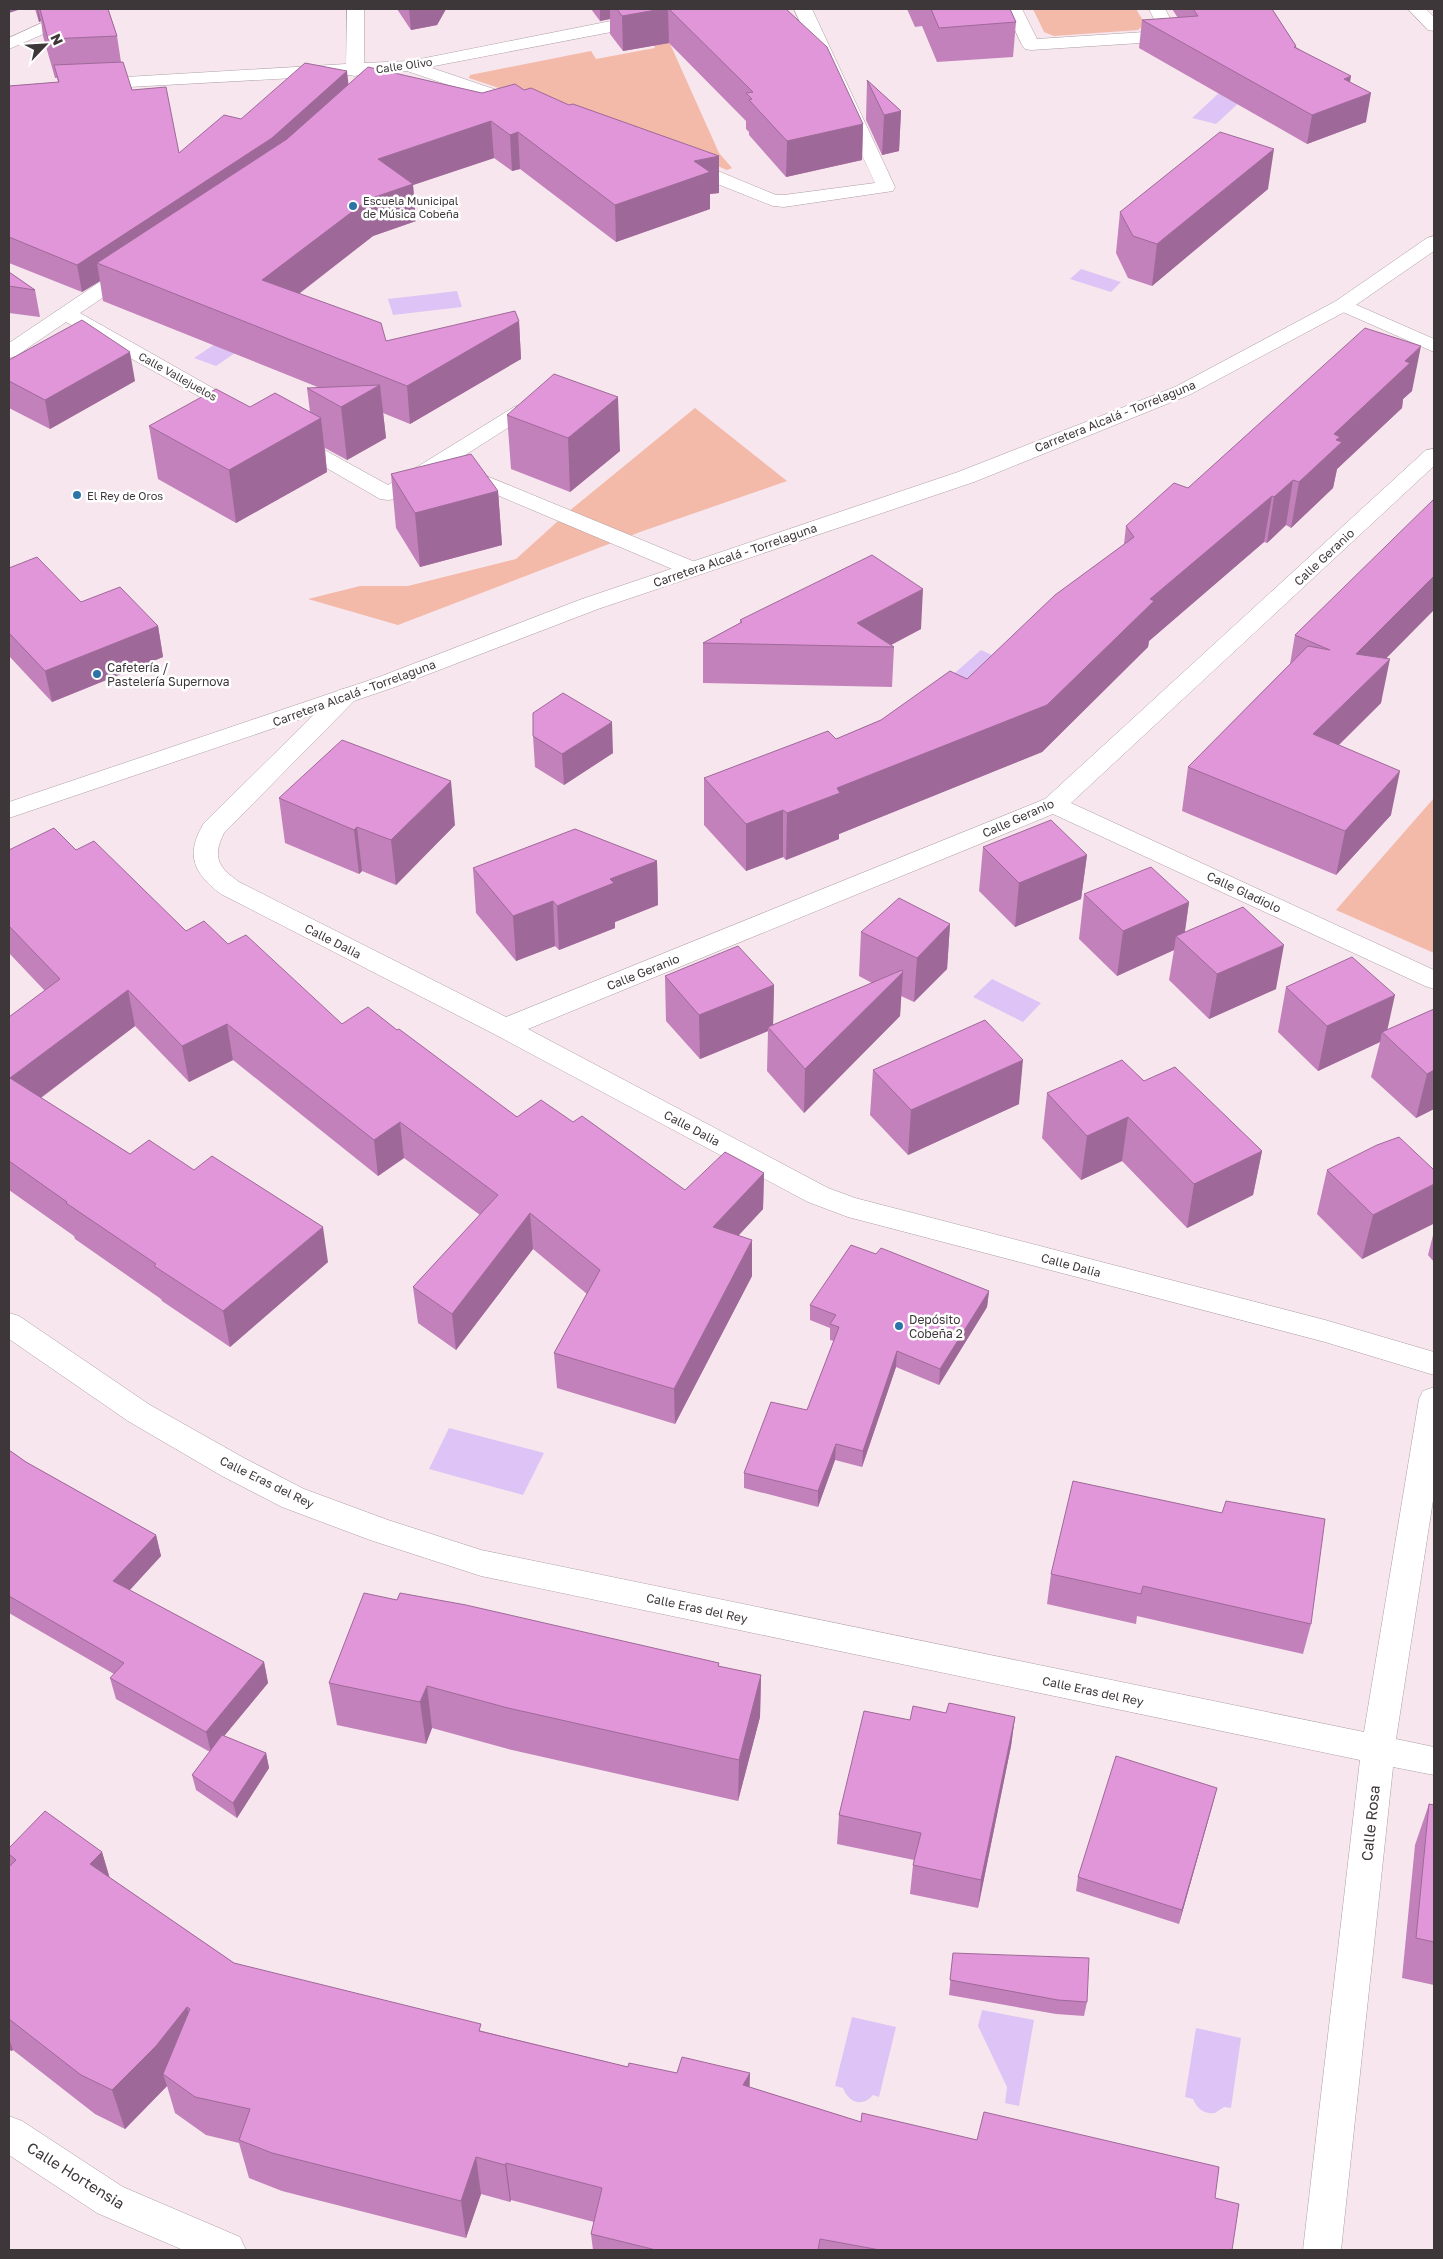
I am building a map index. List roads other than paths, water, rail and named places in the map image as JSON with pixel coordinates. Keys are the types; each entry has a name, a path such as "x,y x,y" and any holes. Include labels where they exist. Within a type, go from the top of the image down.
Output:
{"street":[{"path":"9,44 86,9"},
{"path":"354,71 355,9"},
{"name":"Calle Olivo","path":"72,85 403,67 705,9"},
{"path":"665,156 773,200 784,201 886,187 803,9"},
{"path":"1014,9 1031,45 1171,36 1157,9"},
{"path":"1416,9 1434,26"},
{"path":"374,88 403,67 538,110"},
{"name":"Carretera Alcalá - Torrelaguna","path":"9,810 387,682 590,604 966,477 1182,391 1344,305 1434,242"},
{"path":"9,352 149,258"},
{"path":"1344,305 1398,332 1434,346"},
{"name":"Calle Vallejuelos","path":"66,314 388,494 521,410"},
{"name":"Calle Geranio","path":"505,1028 1054,805 1434,456"},
{"path":"438,462 692,569"},
{"name":"Calle Dalia","path":"347,695 213,829 206,843 204,855 208,867 216,878 230,888 505,1028 818,1195 848,1207 1325,1331 1434,1364"},
{"name":"Calle Gladiolo","path":"1054,805 1434,980"},
{"name":"Calle Eras del Rey","path":"9,1324 139,1413 233,1468 293,1498 382,1531 480,1563 1434,1761"},
{"name":"Calle Rosa","path":"1322,2250 1378,1750 1434,1399"},
{"name":"Calle Hortensia","path":"9,2134 110,2200 227,2250"}],"place":[{"name":"Escuela Municipal de Música Cobeña","path":"353,206"},
{"name":"El Rey de Oros","path":"77,495"},
{"name":"Cafetería / Pastelería Supernova","path":"97,674"},
{"name":"Depósito Cobeña 2","path":"899,1326"}]}
